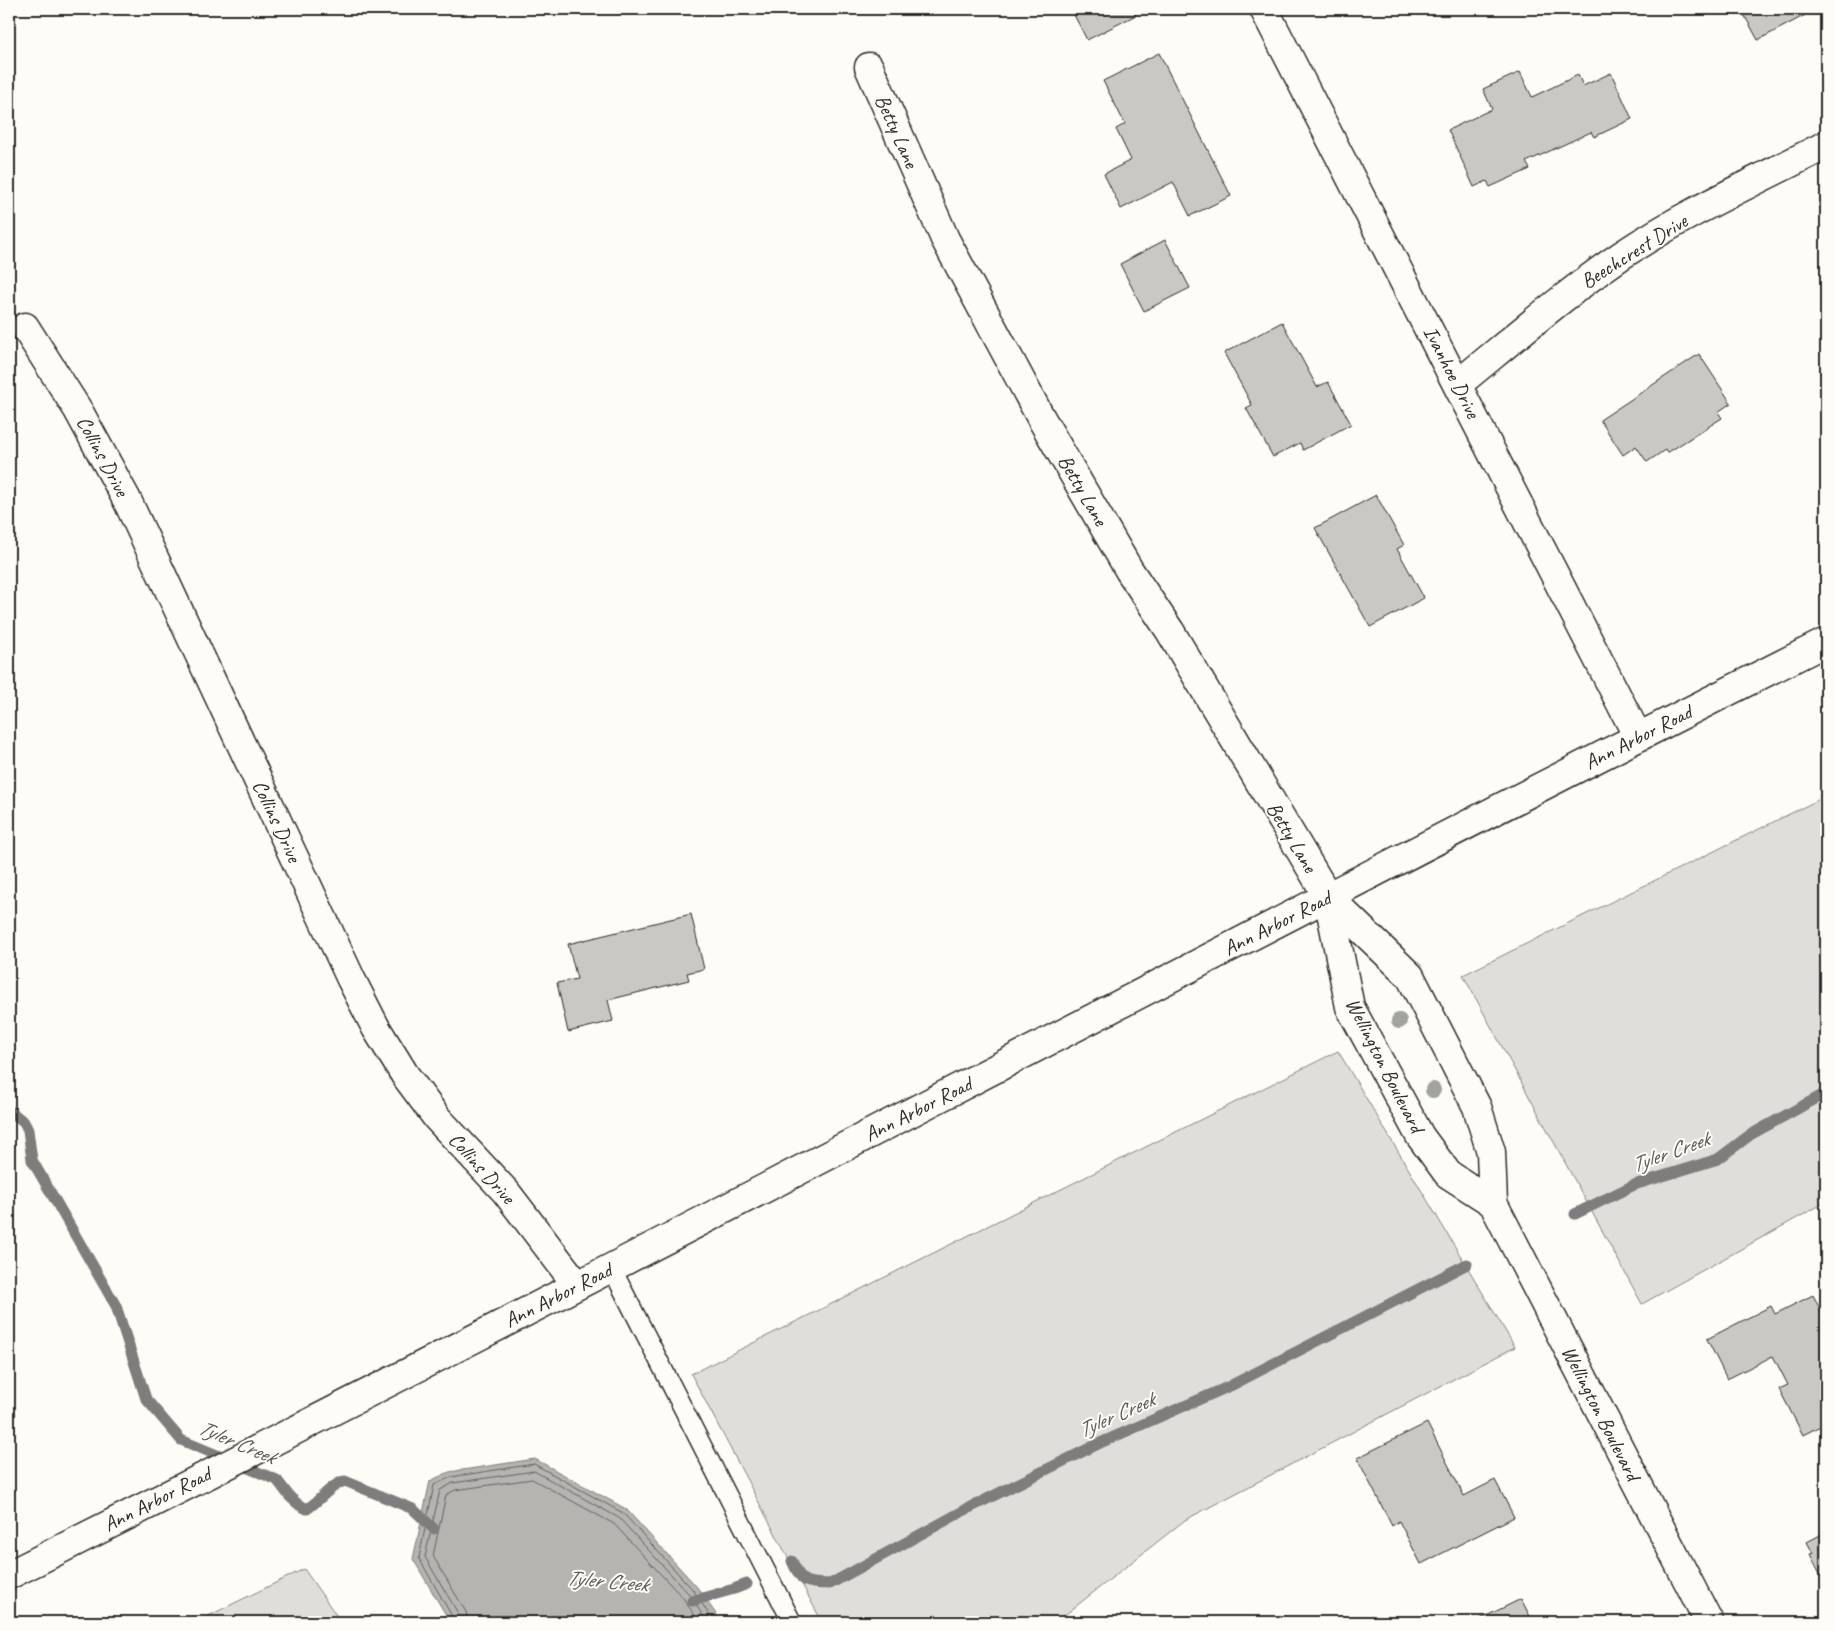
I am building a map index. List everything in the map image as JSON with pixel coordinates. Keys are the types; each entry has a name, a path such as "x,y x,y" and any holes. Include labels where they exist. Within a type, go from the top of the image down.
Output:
{"street":[{"name":"Ivanhoe Drive","path":"1264,9 1638,737"},
{"name":"Betty Lane","path":"869,67 945,239 1041,418 1129,570 1170,631 1328,897"},
{"name":"Beechcrest Drive","path":"1458,384 1574,289 1623,255 1674,223 1826,145"},
{"name":"Collins Drive","path":"25,327 78,410 127,500 351,979 376,1028 405,1075 437,1118 506,1192 577,1285"},
{"name":"Ann Arbor Road","path":"9,1575 317,1419 1638,737 1826,642"},
{"name":"Wellington Boulevard","path":"1328,897 1350,1007 1420,1136 1448,1174 1493,1204"},
{"name":"Wellington Boulevard","path":"1328,897 1410,976 1477,1107 1491,1152 1493,1204 1708,1622"}],"lane":[{"path":"611,1267 792,1622"}],"shaded area":[{"path":"1826,796 1826,1202 1642,1304 1463,975"},
{"path":"1338,1051 1515,1347 1185,1520 1056,1622 822,1622 691,1374"},
{"path":"304,1569 341,1622 196,1622"}],"water":[{"path":"535,1459 626,1509 697,1587 716,1614 719,1622 450,1622 413,1559 430,1481 449,1472"}],"building":[{"path":"1071,9 1133,9 1136,15 1087,40"},
{"path":"1741,9 1809,9 1811,12 1758,40"},
{"path":"1159,53 1231,196 1190,216 1173,182 1121,209 1104,174 1131,160 1116,129 1125,124 1103,81"},
{"path":"1520,72 1532,97 1578,75 1583,86 1611,73 1632,119 1594,137 1591,132 1526,162 1530,169 1490,187 1487,181 1474,187 1448,130 1492,109 1483,89"},
{"path":"1165,240 1190,288 1144,311 1120,264"},
{"path":"1282,322 1317,387 1328,382 1351,424 1303,450 1300,443 1273,457 1246,408 1252,405 1224,353"},
{"path":"1699,354 1731,403 1718,412 1722,418 1667,453 1665,450 1647,462 1636,446 1623,455 1600,420"},
{"path":"1376,495 1404,545 1397,549 1424,598 1370,627 1315,528"},
{"path":"691,914 704,969 687,973 689,980 608,1000 613,1021 568,1032 557,983 577,979 568,944"},
{"path":"1813,1295 1824,1317 1826,1317 1826,1423 1803,1435 1779,1389 1788,1385 1773,1356 1727,1379 1707,1339 1771,1306 1775,1314"},
{"path":"1427,1423 1464,1496 1495,1480 1514,1517 1421,1564 1399,1521 1392,1526 1357,1458"},
{"path":"1826,1532 1826,1586 1810,1554 1813,1553 1807,1542"},
{"path":"1521,1599 1533,1622 1474,1622"}],"waterway":[{"name":"Tyler Creek","path":"1575,1214 1634,1185 1718,1159 1750,1135 1826,1093"},
{"name":"Tyler Creek","path":"9,1110 24,1122 28,1130 32,1160 116,1306 146,1399 181,1440 277,1480 290,1497 307,1509 330,1489 345,1481 413,1509 434,1529"},
{"name":"Tyler Creek","path":"792,1561 805,1581 830,1584 965,1510 1100,1443 1230,1386 1467,1264"},
{"name":"Tyler Creek","path":"692,1601 747,1584"}]}
